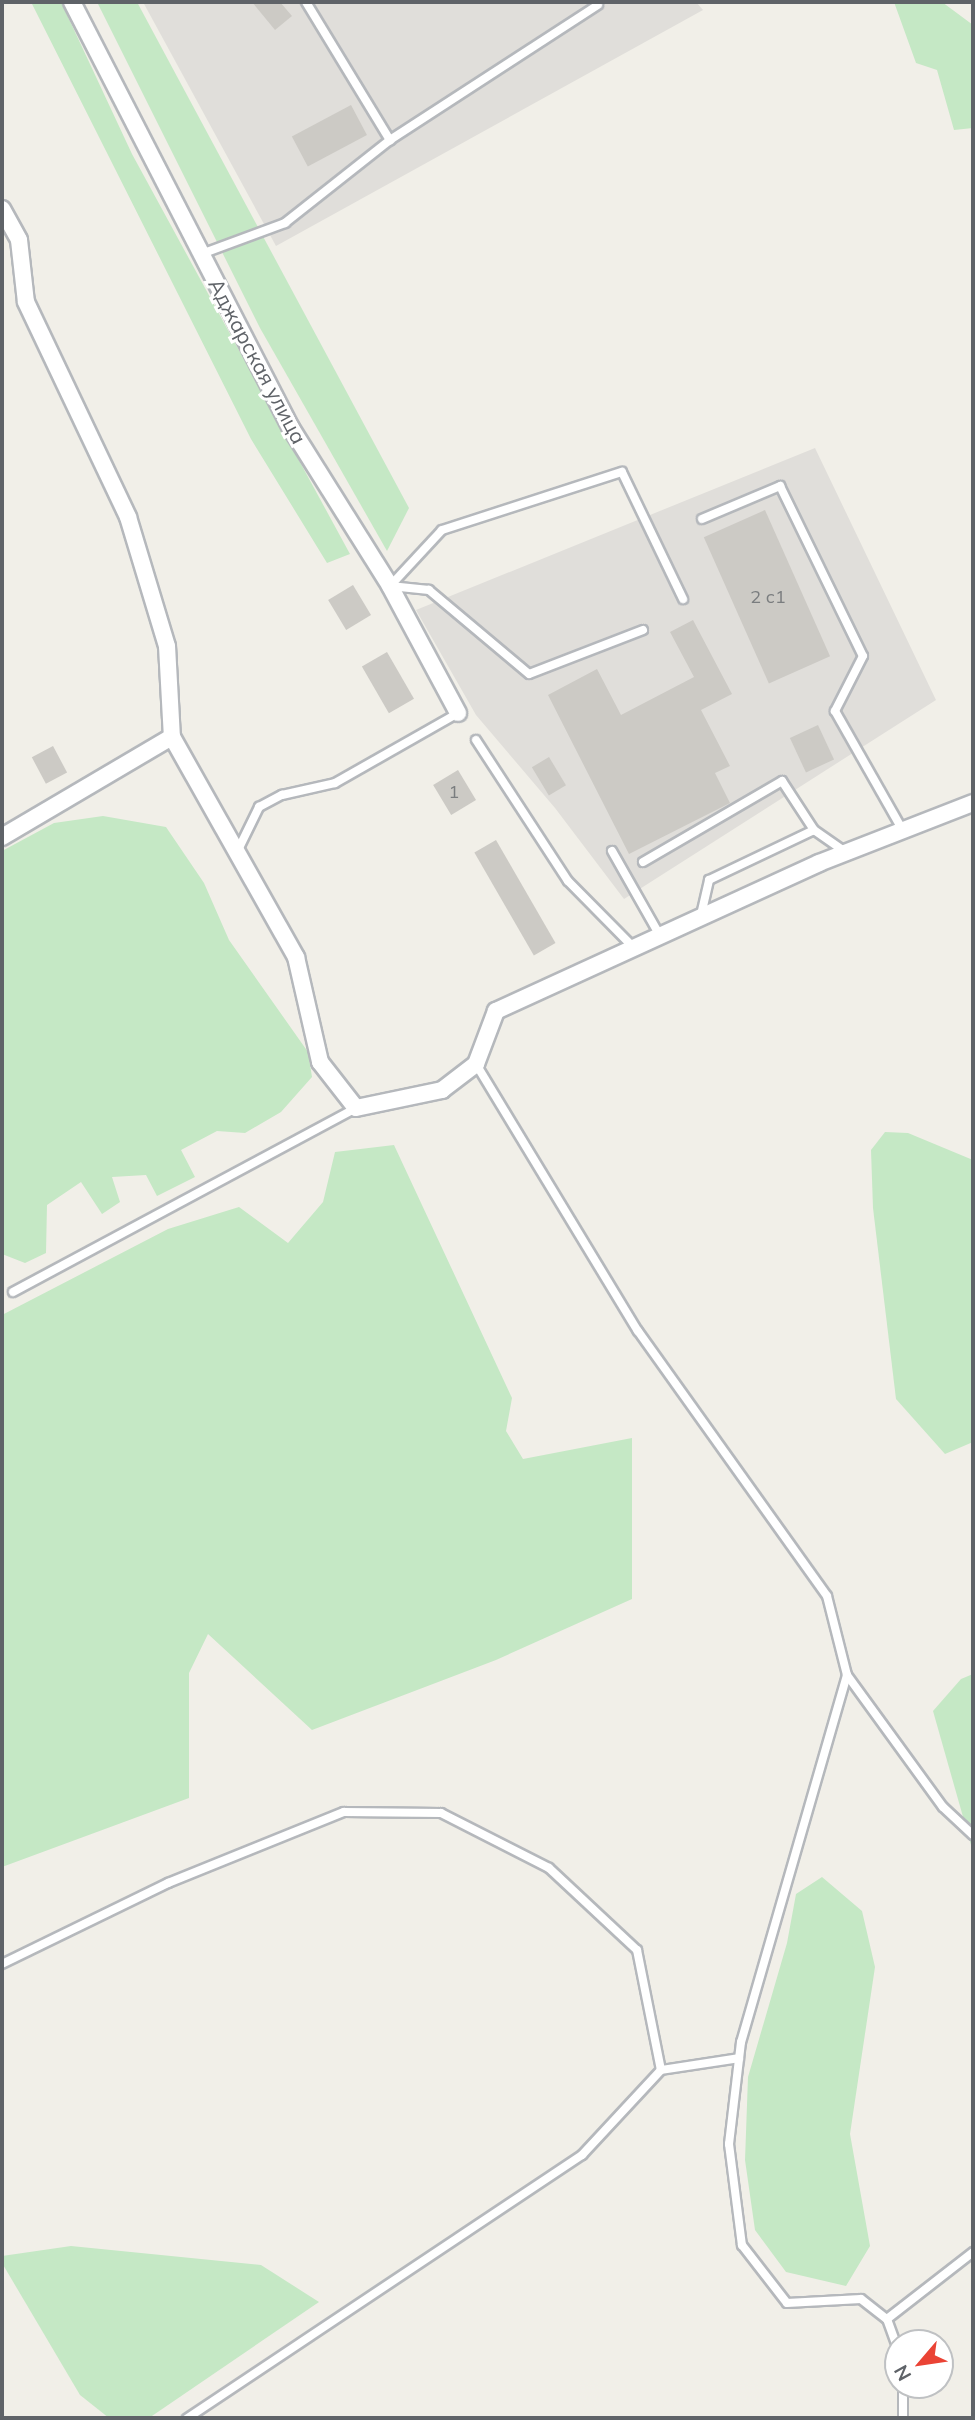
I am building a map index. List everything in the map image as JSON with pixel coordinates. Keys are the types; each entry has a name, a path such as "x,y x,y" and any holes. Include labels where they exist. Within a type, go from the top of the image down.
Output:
{"street":[{"name":"Аджарская улица","path":"72,2 291,428 390,586 458,713"},
{"path":"2,209 19,240 26,302 128,517 167,646 172,737 239,848 296,957 320,1062 356,1108 442,1090 476,1064 496,1011 845,852 973,803"},
{"path":"2,837 172,737"}],"lane":[{"path":"306,2 390,140"},
{"path":"201,254 285,223 390,140 598,5"},
{"path":"390,586 442,530 622,472 683,599"},
{"path":"702,519 780,486 863,656 835,710 902,829"},
{"path":"390,586 429,590 528,674 643,630"},
{"path":"239,848 259,807 282,796 335,783 458,713"},
{"path":"476,740 568,881 634,947"},
{"path":"643,862 782,781 814,830 845,852"},
{"path":"701,917 709,880 814,830"},
{"path":"612,852 660,936"},
{"path":"476,1064 638,1331 827,1596 847,1675 943,1807 973,1835"},
{"path":"13,1292 356,1108"},
{"path":"847,1675 739,2059 729,2144 742,2245 787,2302 861,2299 887,2319 891,2329"},
{"path":"2,1964 168,1883 344,1812 441,1813 549,1868 637,1950 661,2070"},
{"path":"187,2418 582,2155 661,2070 739,2059"},
{"path":"887,2319 973,2252"},
{"path":"903,2399 903,2418"}],"shaded area":[{"path":"143,2 696,2 703,10 276,246"},
{"path":"815,448 936,700 624,899 555,808 476,715 416,610"}],"green space":[{"path":"31,2 61,2 132,154 350,554 327,563 251,439"},
{"path":"97,2 137,2 409,508 387,551 260,328"},
{"path":"894,2 942,2 973,25 973,128 954,130 937,70 916,63"},
{"path":"103,816 166,827 204,883 229,940 308,1052 312,1077 281,1112 245,1133 217,1131 181,1150 195,1177 157,1196 146,1175 112,1177 120,1202 102,1214 81,1182 47,1205 46,1253 25,1263 2,1254 2,851 54,823"},
{"path":"885,1132 908,1133 973,1160 973,1442 945,1454 896,1399 873,1208 871,1150"},
{"path":"394,1145 512,1398 506,1431 523,1459 632,1438 632,1599 496,1660 312,1730 208,1634 189,1673 189,1798 2,1867 2,1315 168,1229 239,1207 288,1243 323,1202 335,1152"},
{"path":"973,1674 973,1852 933,1711 961,1679"},
{"path":"822,1877 862,1911 875,1967 850,2134 870,2246 846,2286 786,2272 755,2230 745,2160 748,2077 787,1943 796,1894"},
{"path":"71,2246 261,2265 319,2302 149,2418 109,2418 80,2395 2,2263 2,2256"}],"building":[{"path":"252,2 280,2 292,16 275,30"},
{"path":"351,105 367,135 308,166 292,136"},
{"path":"765,510 830,656 769,683 704,537"},
{"path":"353,585 371,615 346,630 328,600"},
{"path":"693,620 732,694 701,710 730,766 715,773 730,803 629,854 548,695 597,669 621,715 694,677 670,632"},
{"path":"387,652 414,699 389,713 362,666"},
{"path":"818,725 834,759 806,773 790,738"},
{"path":"53,746 67,772 46,784 32,757"},
{"path":"549,757 566,785 549,796 532,767"},
{"path":"458,770 476,800 451,815 433,785"},
{"path":"496,840 556,943 534,956 474,852"}]}
